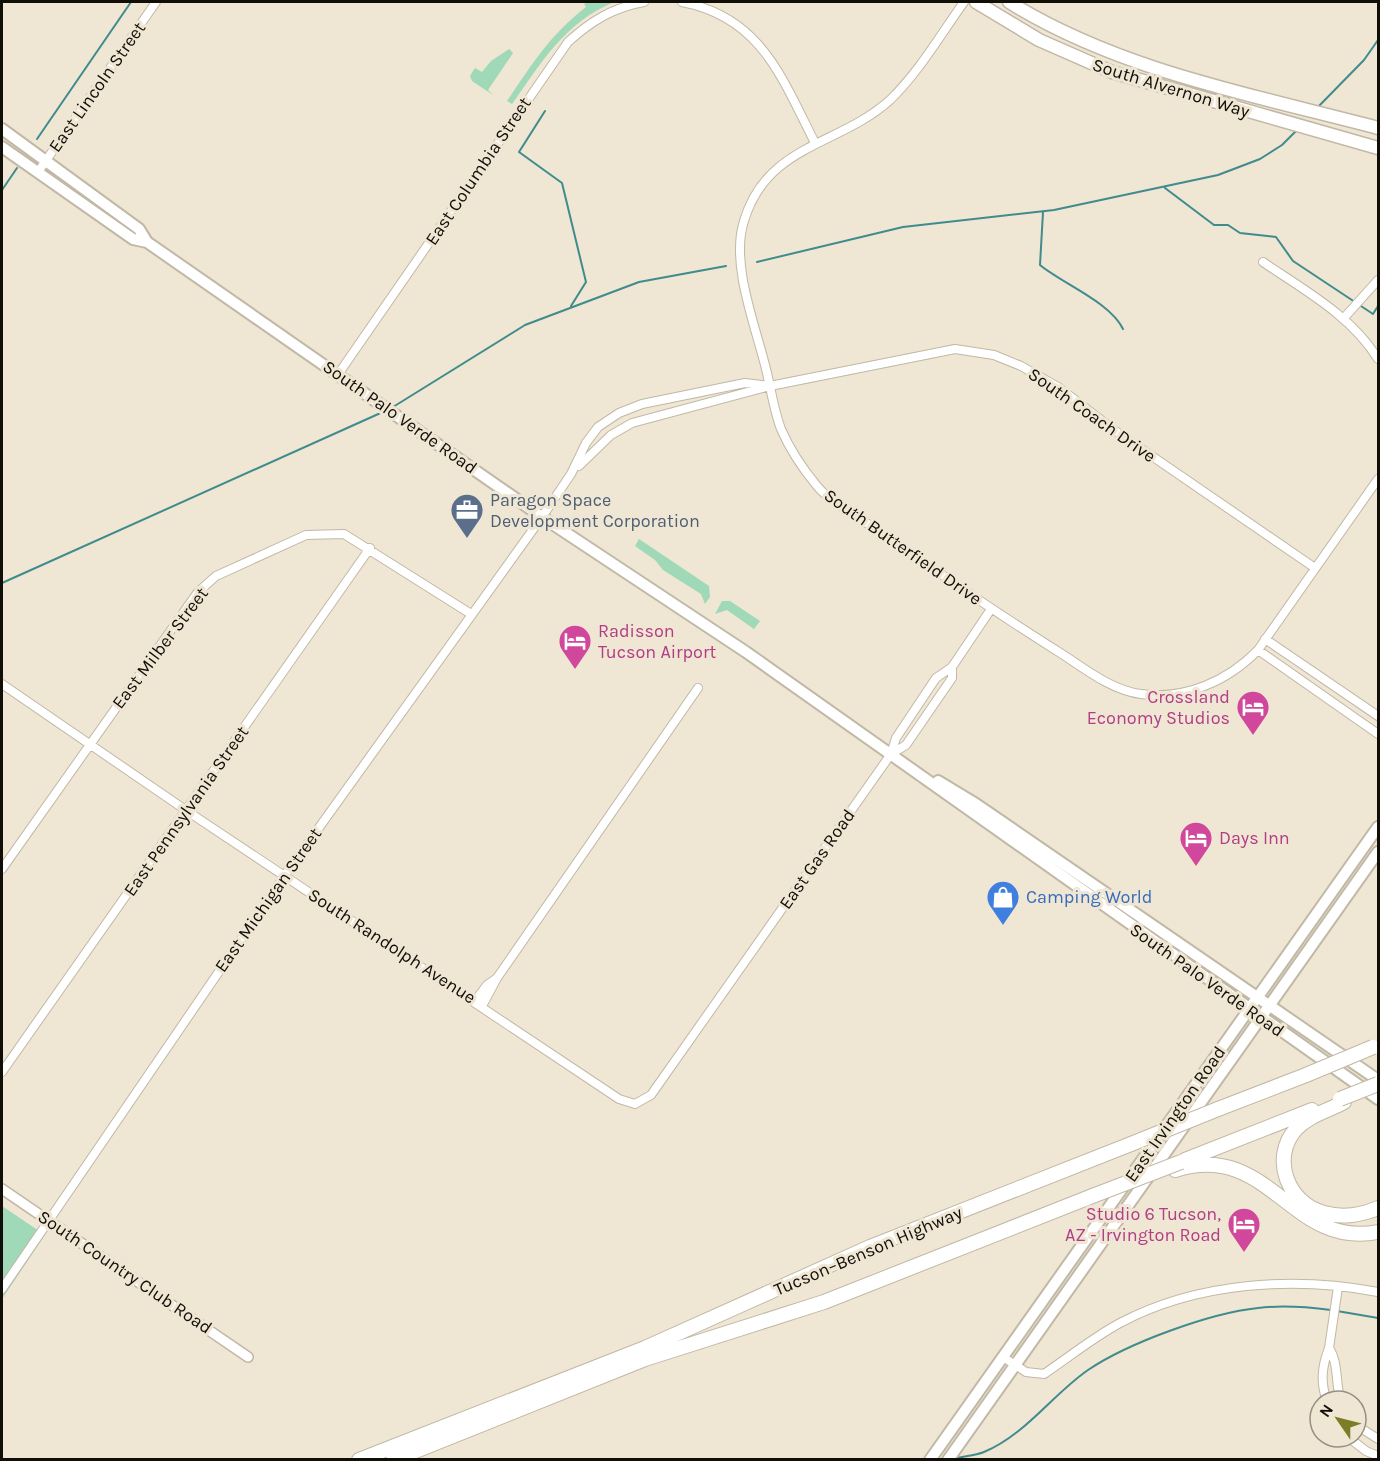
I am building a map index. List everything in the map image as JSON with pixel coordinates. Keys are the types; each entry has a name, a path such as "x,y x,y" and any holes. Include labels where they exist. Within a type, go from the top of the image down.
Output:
{"highway":[{"name":"Tucson–Benson Highway","path":"359,1460 405,1440 645,1348 870,1247 1376,1046"},
{"name":"Tucson–Benson Highway","path":"393,1460 645,1359 824,1302 1061,1209 1178,1166 1342,1101 1378,1083"},
{"path":"1342,1101 1310,1118 1294,1132 1284,1154 1285,1176 1297,1197 1319,1212 1344,1215 1378,1208"},
{"path":"1178,1166 1202,1163 1227,1165 1249,1175 1321,1225 1351,1234 1378,1232"}],"main road":[{"name":"South Alvernon Way","path":"975,2 1046,44 1112,72 1378,148"},
{"name":"South Alvernon Way","path":"1010,2 1072,35 1120,56 1378,128"},
{"name":"South Palo Verde Road","path":"2,129 139,229 147,242"},
{"name":"South Palo Verde Road","path":"2,147 134,239 147,242 339,373 542,517 746,652 1378,1099"},
{"name":"South Palo Verde Road","path":"891,754 976,804 1271,1004 1378,1083"},
{"name":"East Irvington Road","path":"933,1456 1378,827"},
{"path":"1002,834 1011,834 1044,856 1067,866"},
{"name":"East Irvington Road","path":"948,1460 1017,1366 1378,852"}],"street":[{"name":"East Lincoln Street","path":"38,172 156,2"},
{"name":"East Columbia Street","path":"339,373 568,42 599,17 616,9 644,2"},
{"path":"682,2 723,15 755,39 775,65 815,143 864,118 890,100 911,76 964,2"},
{"name":"South Butterfield Drive","path":"815,143 789,158 766,179 752,201 742,225 742,270 781,428 797,458 820,489 991,609 1091,673 1140,694 1178,693 1211,684 1241,667 1258,650 1378,479"},
{"path":"1263,262 1343,319 1368,341 1378,359"},
{"path":"1343,319 1378,280"},
{"name":"South Coach Drive","path":"542,517 572,474 611,435 625,426 666,412 770,386 955,349 994,355 1021,366 1059,388 1114,430 1315,568"},
{"name":"South Coach Drive","path":"572,474 586,442 598,427 619,413 642,404 745,382 770,386"},
{"path":"619,413 625,426"},
{"name":"East Michigan Street","path":"2,1289 285,875 542,517"},
{"name":"East Milber Street","path":"2,869 198,592 216,576 306,535 344,534 370,548 471,614"},
{"name":"East Pennsylvania Street","path":"2,1072 370,548"},
{"name":"East Gas Road","path":"635,1104 651,1095 891,754 896,738 936,678 952,667 991,609"},
{"path":"1265,639 1378,716"},
{"path":"1258,650 1270,648 1299,668 1318,675"},
{"path":"1258,650 1378,734"},
{"path":"891,754 906,745 952,678 952,667"},
{"name":"South Randolph Avenue","path":"2,684 187,811 479,1003 620,1099 635,1104"},
{"path":"479,1003 698,688"},
{"name":"South Country Club Road","path":"2,1189 248,1357"},
{"path":"1003,1357 1026,1372 1044,1374 1119,1323 1194,1295 1227,1289 1286,1284 1378,1292"},
{"path":"1325,1389 1322,1366 1329,1348 1338,1287"},
{"path":"1329,1348 1335,1357 1334,1374 1338,1389"},
{"path":"1363,1449 1378,1456"}],"green space":[{"path":"614,2 596,11 568,32 544,59 512,104 507,101 542,51 586,7 584,4"},
{"path":"509,49 513,53 488,90 493,95 472,81 470,76 475,68 482,72 491,61"},
{"path":"639,539 709,586 710,597 705,604 701,594 663,570 655,560 635,546"},
{"path":"722,601 730,601 760,621 754,629 727,610 715,614"},
{"path":"2,1206 45,1235 2,1299"}],"waterway":[{"path":"37,139 131,2"},
{"path":"1316,109 1364,60 1378,40"},
{"path":"545,111 519,152 562,183 586,282 571,306"},
{"path":"757,262 903,227 1054,210 1218,175 1260,159 1282,145 1298,129"},
{"path":"2,190 17,168"},
{"path":"1165,188 1214,225 1228,225 1240,233 1276,237 1293,261 1373,314 1378,306"},
{"path":"1043,212 1040,265 1108,310 1123,329"},
{"path":"393,407 525,325 639,282 726,266"},
{"path":"2,583 385,411"},
{"path":"953,1459 980,1453 999,1445 1088,1370 1147,1340 1194,1323 1239,1311 1267,1307 1331,1310"},
{"path":"1337,1311 1378,1318"}],"place":[{"name":"Paragon Space Development Corporation","path":"467,539"},
{"name":"Radisson Tucson Airport","path":"575,670"},
{"name":"Crossland Economy Studios","path":"1253,736"},
{"name":"Days Inn","path":"1196,867"},
{"name":"Camping World","path":"1003,926"},
{"name":"Studio 6 Tucson, AZ - Irvington Road","path":"1244,1253"}]}
